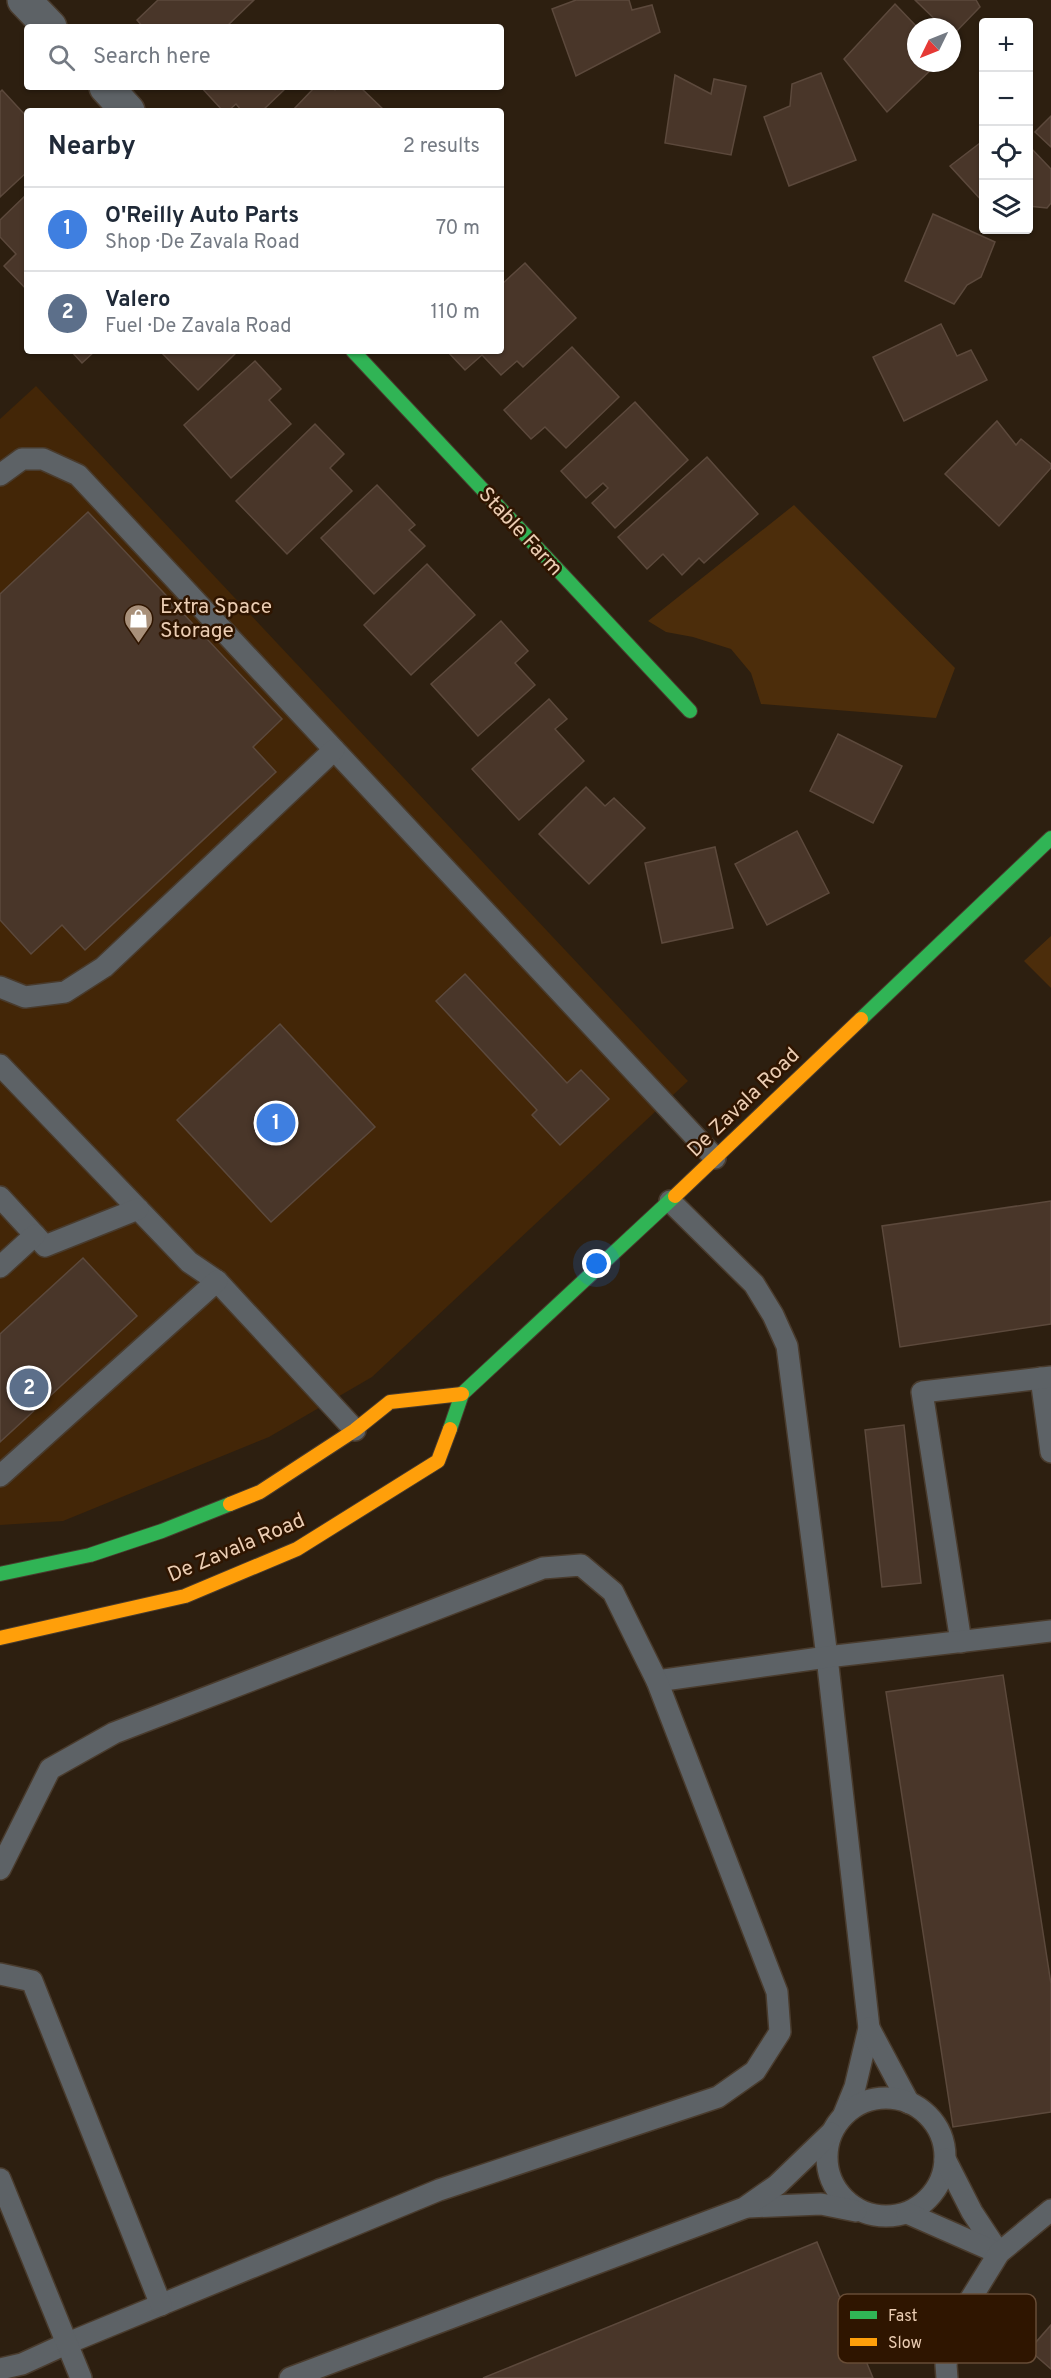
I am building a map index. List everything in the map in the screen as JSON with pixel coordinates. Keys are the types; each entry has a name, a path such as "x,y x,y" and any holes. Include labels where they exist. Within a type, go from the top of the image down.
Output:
{"main road":[{"name":"Stable Farm","path":"356,354 690,711"},
{"name":"De Zavala Road","path":"3,1641 185,1596 297,1548 438,1461 462,1394 670,1201 1051,838"},
{"name":"De Zavala Road","path":"0,1574 90,1555 162,1532 260,1492 355,1430 390,1401 462,1394"}],"street":[{"path":"24,0 47,24"},
{"path":"109,90 125,108"}],"lane":[{"path":"0,475 22,459 43,459 78,475 715,1158"},
{"path":"0,987 25,997 65,992 104,967 334,750"},
{"path":"0,1065 189,1262 217,1281 355,1430"},
{"path":"0,1197 45,1246 138,1209"},
{"path":"670,1201 754,1284 773,1314 787,1346 827,1657 870,2028 909,2103"},
{"path":"0,1266 35,1235"},
{"path":"0,1476 217,1281"},
{"path":"961,1642 922,1392 1046,1377 1051,1452"},
{"path":"0,1869 50,1769 114,1733 543,1568 581,1566 613,1592 657,1681 777,1992 780,2032 755,2071 718,2097 439,2190 22,2364 0,2369"},
{"path":"657,1681 827,1657 1051,1631"},
{"path":"0,1974 32,1981 161,2305"},
{"path":"290,2378 744,2208 777,2186 831,2133 844,2114 855,2087 870,2028"},
{"path":"844,2114 864,2102 886,2098 909,2103 928,2116 941,2135 945,2159 972,2212 999,2253"},
{"path":"831,2133 826,2156 830,2179 843,2198 862,2212"},
{"path":"744,2208 821,2204 885,2217 907,2213 927,2200 940,2181 945,2159"},
{"path":"0,2179 81,2378"},
{"path":"974,2294 999,2253 1051,2210"},
{"path":"907,2213 999,2253"},
{"path":"946,2363 947,2378"}],"shaded area":[{"path":"36,386 688,1081 372,1377 269,1437 63,1521 0,1525 0,419"},
{"path":"794,505 955,668 936,718 761,704 751,673 731,649 693,637 666,632 648,621"},
{"path":"1051,936 1051,988 1024,961"}],"building":[{"path":"158,0 254,0 229,24 140,24 137,20"},
{"path":"576,0 629,0 632,10 652,5 660,32 576,76 552,9"},
{"path":"915,0 976,0 980,7 961,27 961,18 934,18"},
{"path":"895,4 908,18 907,72 929,72 887,112 844,59"},
{"path":"821,73 856,160 789,186 764,117 790,106 792,84"},
{"path":"675,75 711,94 714,79 746,86 731,155 665,143"},
{"path":"2,90 24,114 24,175 0,197 0,92"},
{"path":"204,90 284,90 265,108 239,108 236,104 231,108 220,108"},
{"path":"312,90 363,90 382,108 295,108"},
{"path":"1051,116 1051,147 1035,132"},
{"path":"979,144 979,198 950,166"},
{"path":"1033,150 1051,169 1051,203 1047,208 1033,207"},
{"path":"24,197 24,287 4,266 16,254 0,237 0,220"},
{"path":"933,214 995,242 981,277 967,285 954,304 905,281"},
{"path":"525,263 576,318 523,367 517,361 501,375 482,355 465,370 450,354 504,354 504,282"},
{"path":"941,324 957,356 971,350 987,380 904,421 873,357"},
{"path":"572,347 619,397 566,448 545,427 531,439 504,410"},
{"path":"74,354 92,354 82,363"},
{"path":"163,354 235,354 198,390"},
{"path":"255,361 281,389 269,400 291,424 231,478 184,425"},
{"path":"635,402 688,460 615,528 592,503 608,488 603,483 586,498 561,471"},
{"path":"997,421 1016,445 1021,439 1051,464 1051,468 999,526 945,474"},
{"path":"315,424 344,454 330,468 352,491 287,554 236,501"},
{"path":"707,457 758,514 704,563 699,558 682,575 663,554 647,569 618,537"},
{"path":"377,485 415,525 409,530 425,546 374,594 321,538"},
{"path":"88,512 282,719 253,747 276,772 85,950 62,925 31,954 0,920 0,594"},
{"path":"427,564 475,615 411,675 364,625"},
{"path":"501,621 528,651 515,663 535,685 478,736 431,684"},
{"path":"549,699 567,719 555,729 584,761 519,820 472,769"},
{"path":"838,734 902,766 873,823 810,791"},
{"path":"586,787 605,806 614,798 645,828 589,884 539,834"},
{"path":"797,831 829,893 767,925 735,864"},
{"path":"715,847 733,928 662,943 645,863"},
{"path":"465,974 567,1083 581,1070 609,1099 560,1145 532,1115 537,1110 436,1001"},
{"path":"280,1024 375,1127 271,1222 177,1120"},
{"path":"1051,1201 1051,1324 900,1347 882,1226"},
{"path":"83,1258 137,1316 0,1442 0,1334"},
{"path":"904,1425 921,1583 882,1587 865,1430"},
{"path":"1003,1675 1051,1984 1051,2112 953,2127 886,1692"},
{"path":"817,2242 838,2294 838,2363 867,2363 873,2378 483,2378"},
{"path":"1051,2325 1051,2369 1036,2356 1036,2342"}],"traffic: fast":[{"path":"356,354 690,711"},
{"path":"861,1019 1051,838"},
{"path":"450,1429 462,1394 675,1196"},
{"path":"0,1574 90,1555 162,1531 230,1504"}],"traffic: slow":[{"path":"675,1196 861,1019"},
{"path":"230,1504 260,1492 355,1430 390,1402 462,1394"},
{"path":"0,1638 185,1596 297,1549 438,1461 450,1429"}],"place":[{"name":"Extra Space Storage","path":"139,644"},
{"name":"O'Reilly Auto Parts","path":"276,1123"},
{"name":"Valero","path":"29,1388"}]}
